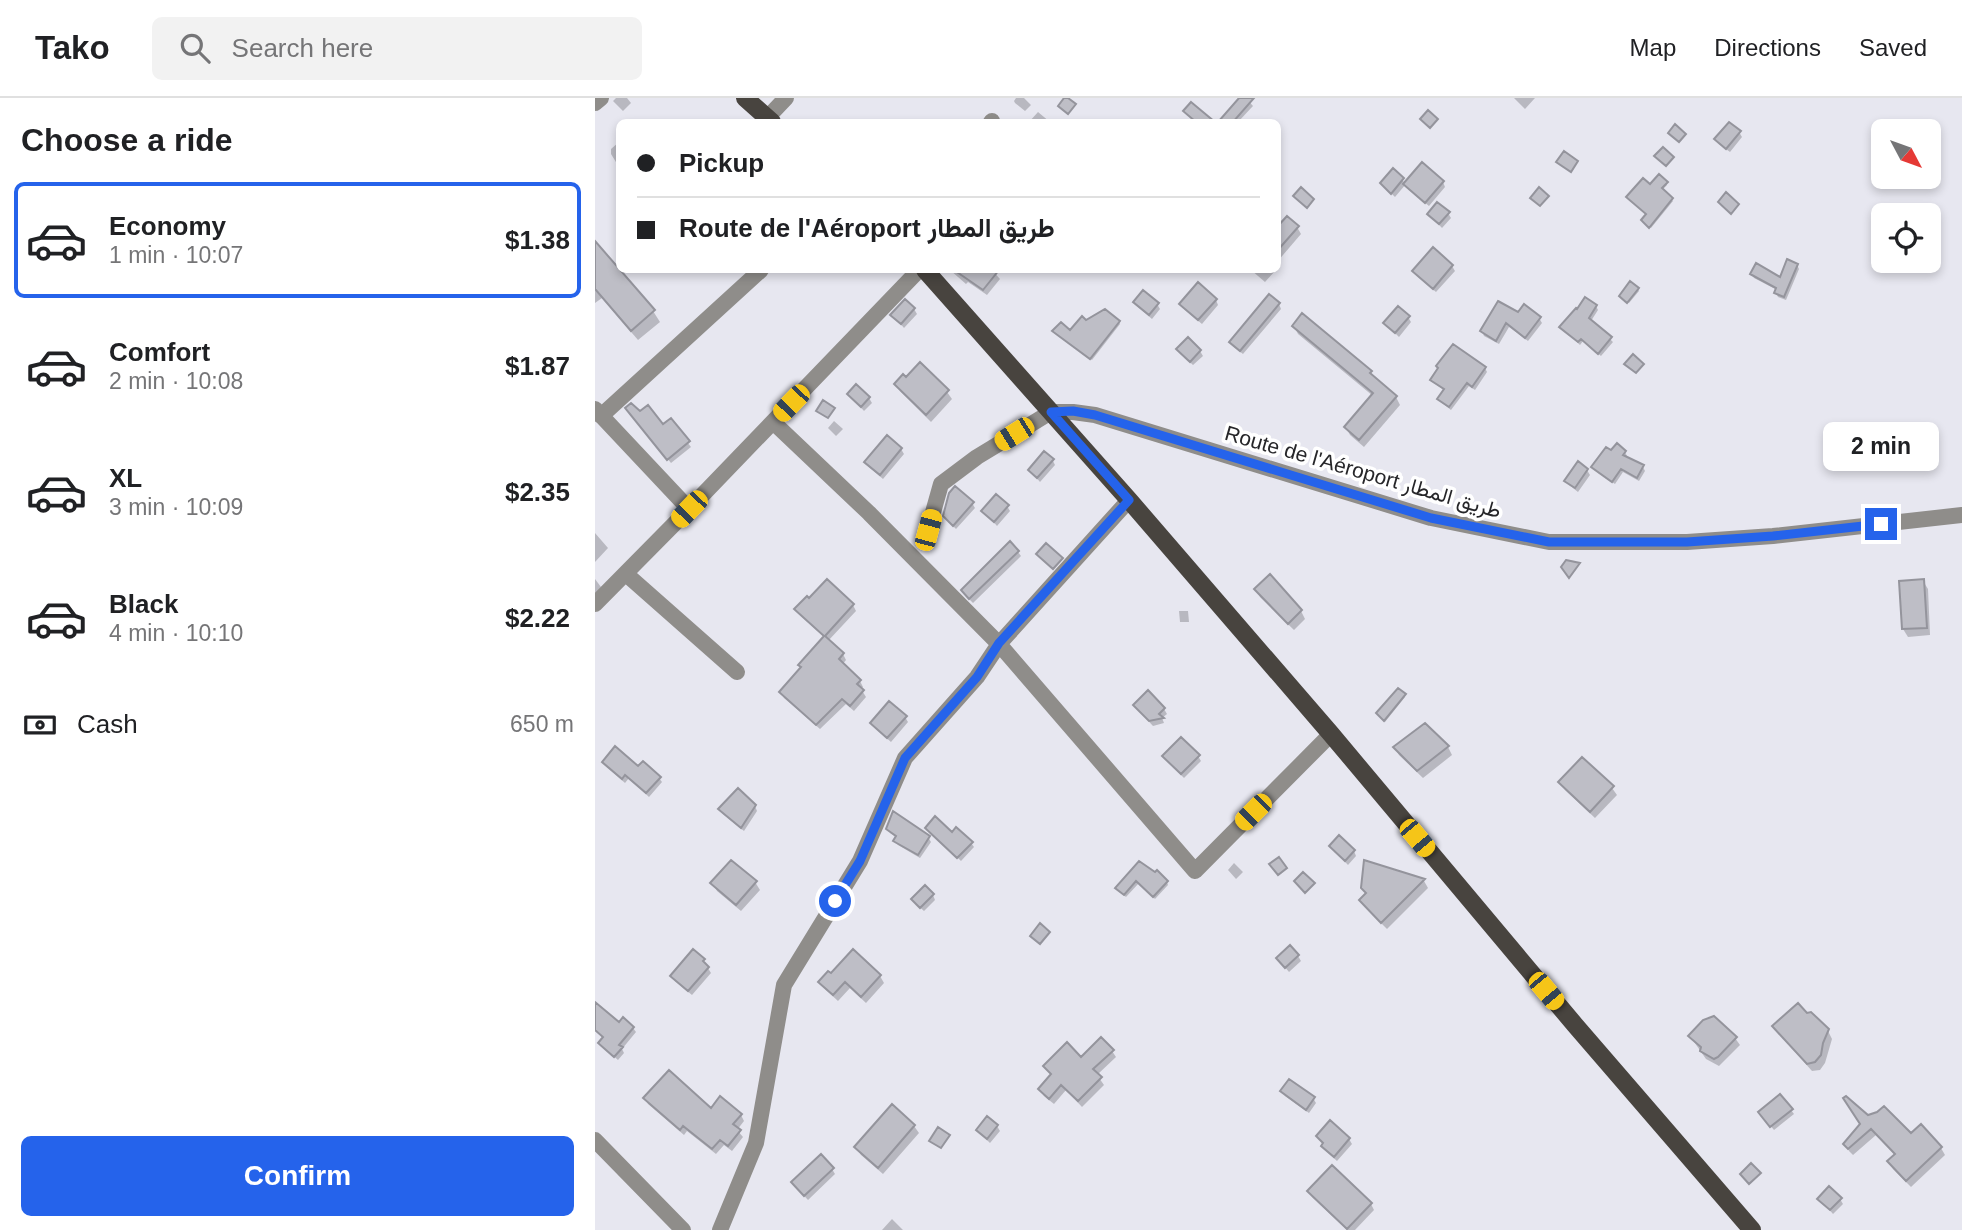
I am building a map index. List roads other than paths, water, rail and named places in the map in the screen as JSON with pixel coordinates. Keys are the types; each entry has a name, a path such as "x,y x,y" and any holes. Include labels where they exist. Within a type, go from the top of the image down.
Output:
{"main road":[{"path":"745,98 769,119"},
{"path":"928,273 1331,734 1567,1017 1752,1230"}],"street":[{"path":"595,103 601,98"},
{"path":"771,119 786,98"},
{"path":"689,509 598,412 758,273"},
{"path":"595,603 916,273"},
{"name":"Route de l'Aéroport طريق المطار","path":"1051,412 1073,411 1095,415 1431,518 1549,542 1687,542 1773,536 1962,515"},
{"path":"928,530 941,484 977,457 1051,412"},
{"path":"773,422 999,643 1195,871 1331,734"},
{"path":"720,1230 756,1143 784,985 860,861 905,758 977,677 999,643 1129,500"},
{"path":"625,574 737,671"},
{"path":"595,1140 683,1230"}]}
